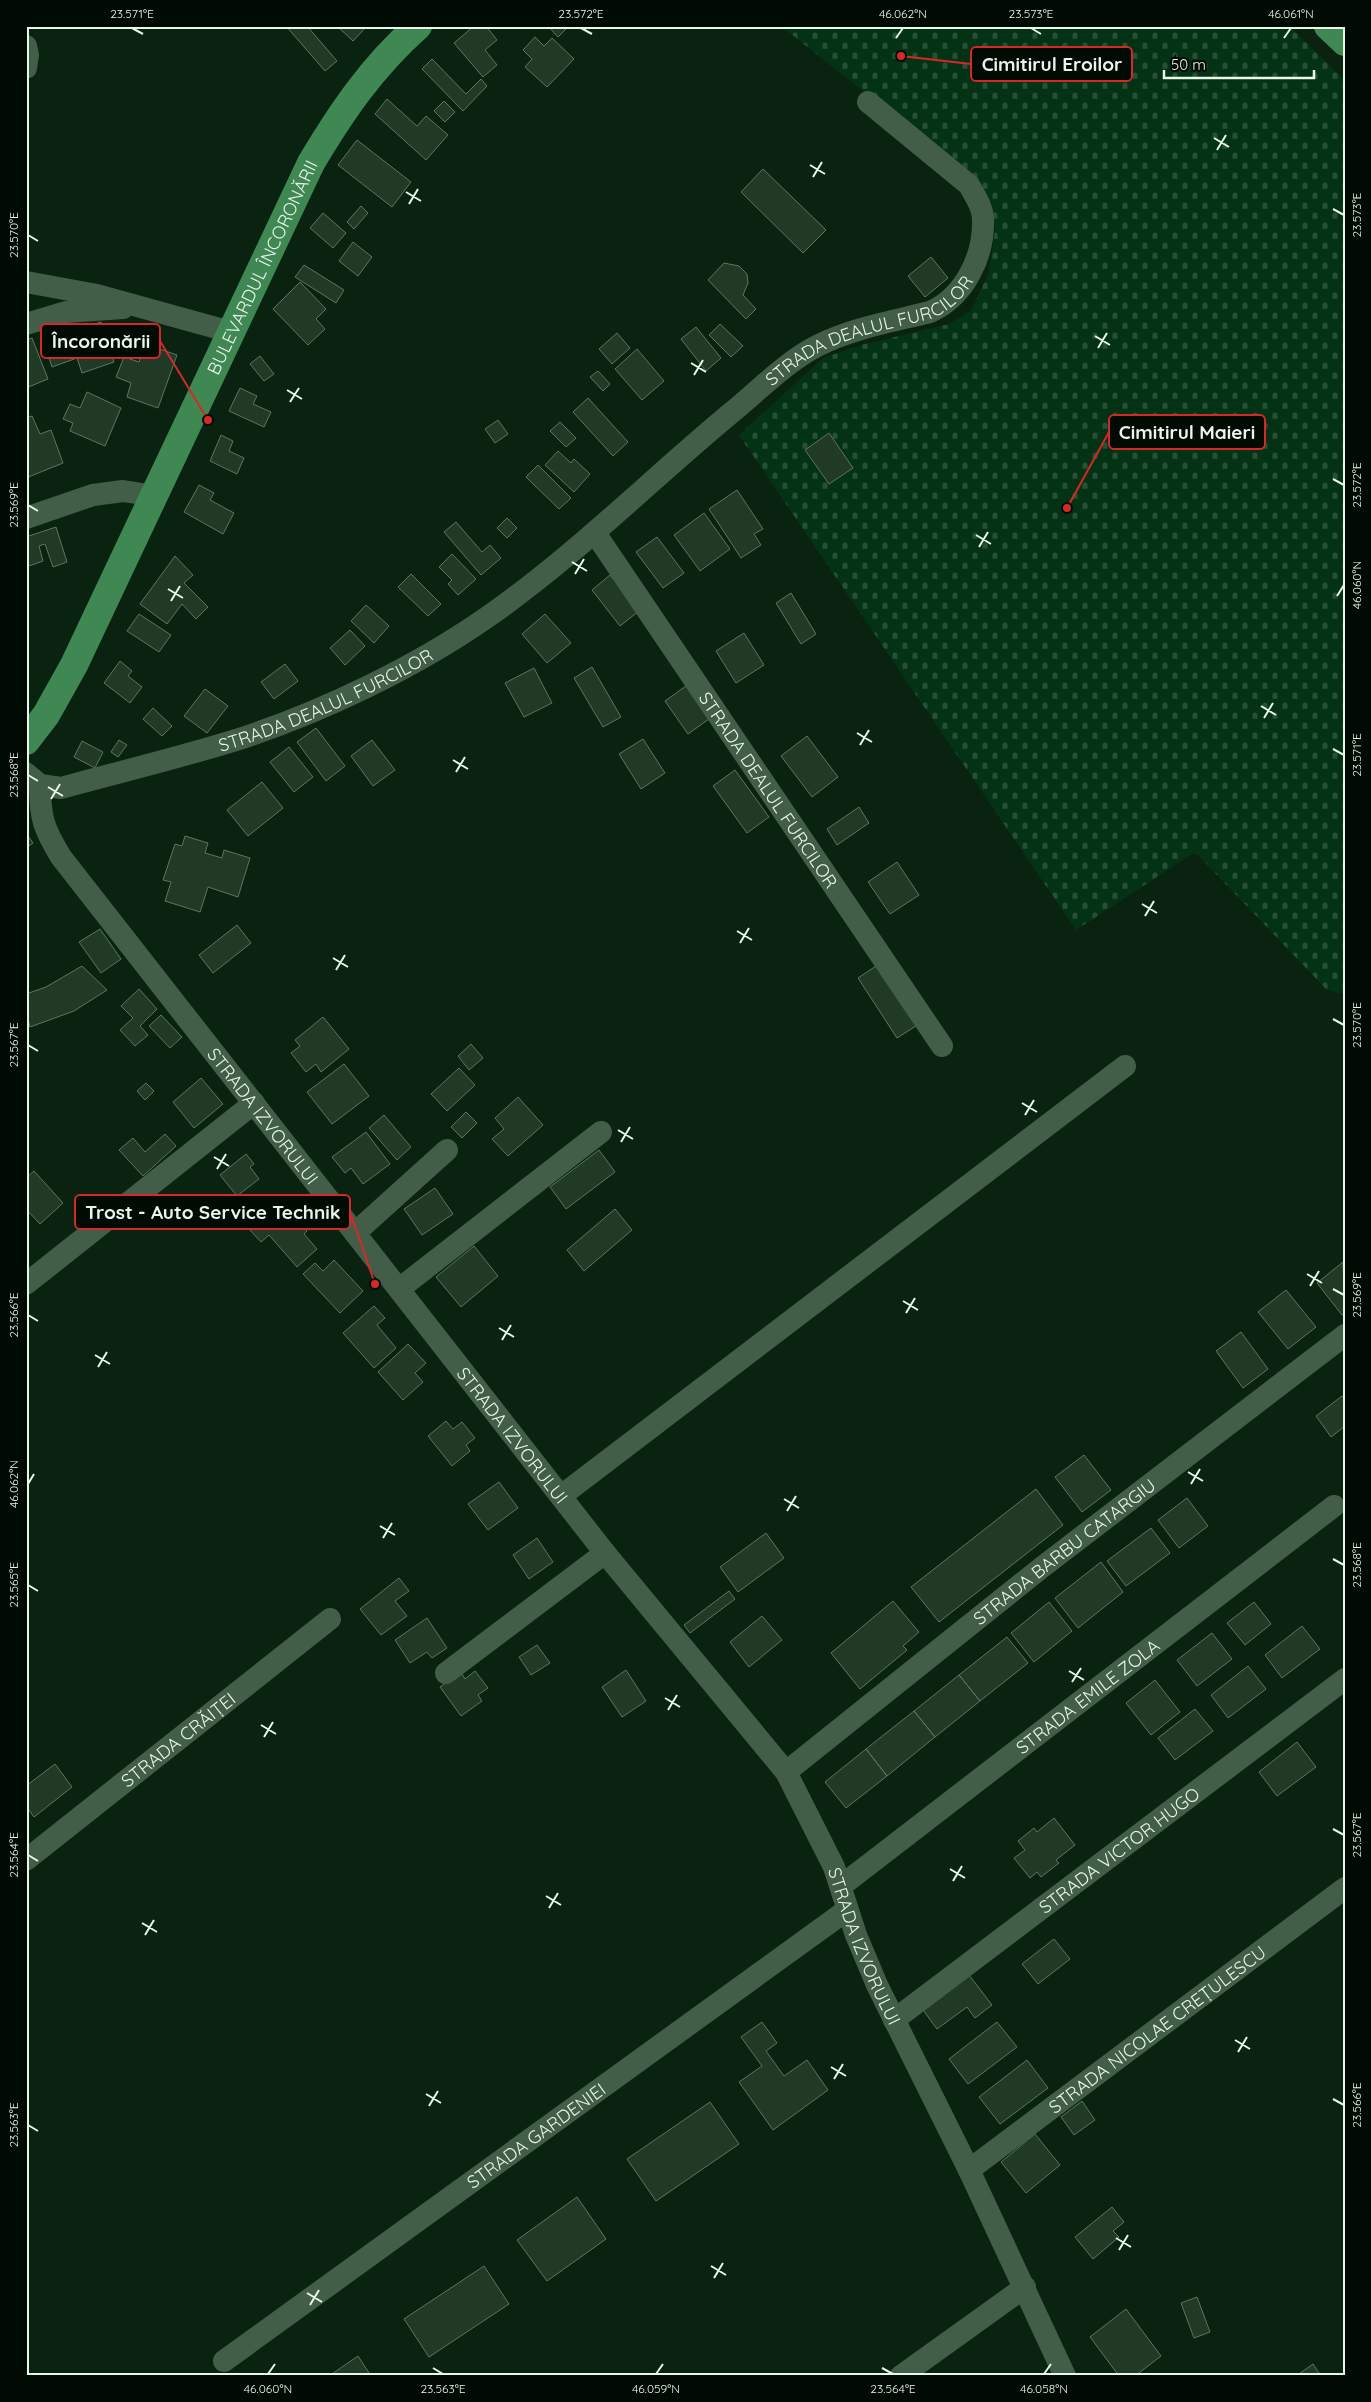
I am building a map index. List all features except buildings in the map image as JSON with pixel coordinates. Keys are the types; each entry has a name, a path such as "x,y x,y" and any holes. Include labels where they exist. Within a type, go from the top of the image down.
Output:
{"main road":[{"name":"BULEVARDUL ÎNCORONĂRII","path":"26,740 46,715 70,673 311,163 340,114 371,72 418,26"},
{"path":"1328,26 1345,42"}],"street":[{"path":"26,46 28,55 26,68"},
{"name":"STRADA DEALUL FURCILOR","path":"33,779 61,788 237,739 283,723 359,690 432,652 486,618 554,568 704,436 799,358 817,346 843,335 930,312 942,306 958,292 979,254 983,220 979,202 969,185 868,102"},
{"path":"26,282 97,295 231,332"},
{"path":"26,324 66,312 142,307"},
{"path":"26,518 93,494 123,491 155,496"},
{"name":"STRADA DEALUL FURCILOR","path":"595,533 942,1046"},
{"name":"STRADA IZVORULUI","path":"33,779 46,832 61,858 605,1553 786,1772 834,1867 859,1943 894,2020 969,2170 1065,2376"},
{"path":"561,1496 1125,1066"},
{"path":"26,1284 254,1103"},
{"path":"399,1289 601,1132"},
{"path":"355,1232 447,1150"},
{"name":"STRADA BARBU CATARGIU","path":"786,1772 1040,1568 1345,1335"},
{"name":"STRADA EMILE ZOLA","path":"841,1886 1334,1506"},
{"path":"446,1673 605,1553"},
{"name":"STRADA CRĂIȚEI","path":"26,1860 330,1619"},
{"name":"STRADA VICTOR HUGO","path":"894,2020 1345,1680"},
{"name":"STRADA NICOLAE CREȚULESCU","path":"969,2170 1345,1888"},
{"name":"STRADA GARDENIEI","path":"224,2361 847,1910"},
{"path":"901,2376 1025,2288"}],"green space":[{"path":"781,26 1289,26 1345,80 1345,995 1326,989 1195,852 1076,930 739,435 823,358 861,345 949,324 971,311 989,272 995,230 979,188 916,133"}],"place":[{"name":"Cimitirul Eroilor","path":"901,56"},
{"name":"Încoronării","path":"208,420"},
{"name":"Cimitirul Maieri","path":"1067,508"},
{"name":"Trost - Auto Service Technik","path":"375,1284"}]}
